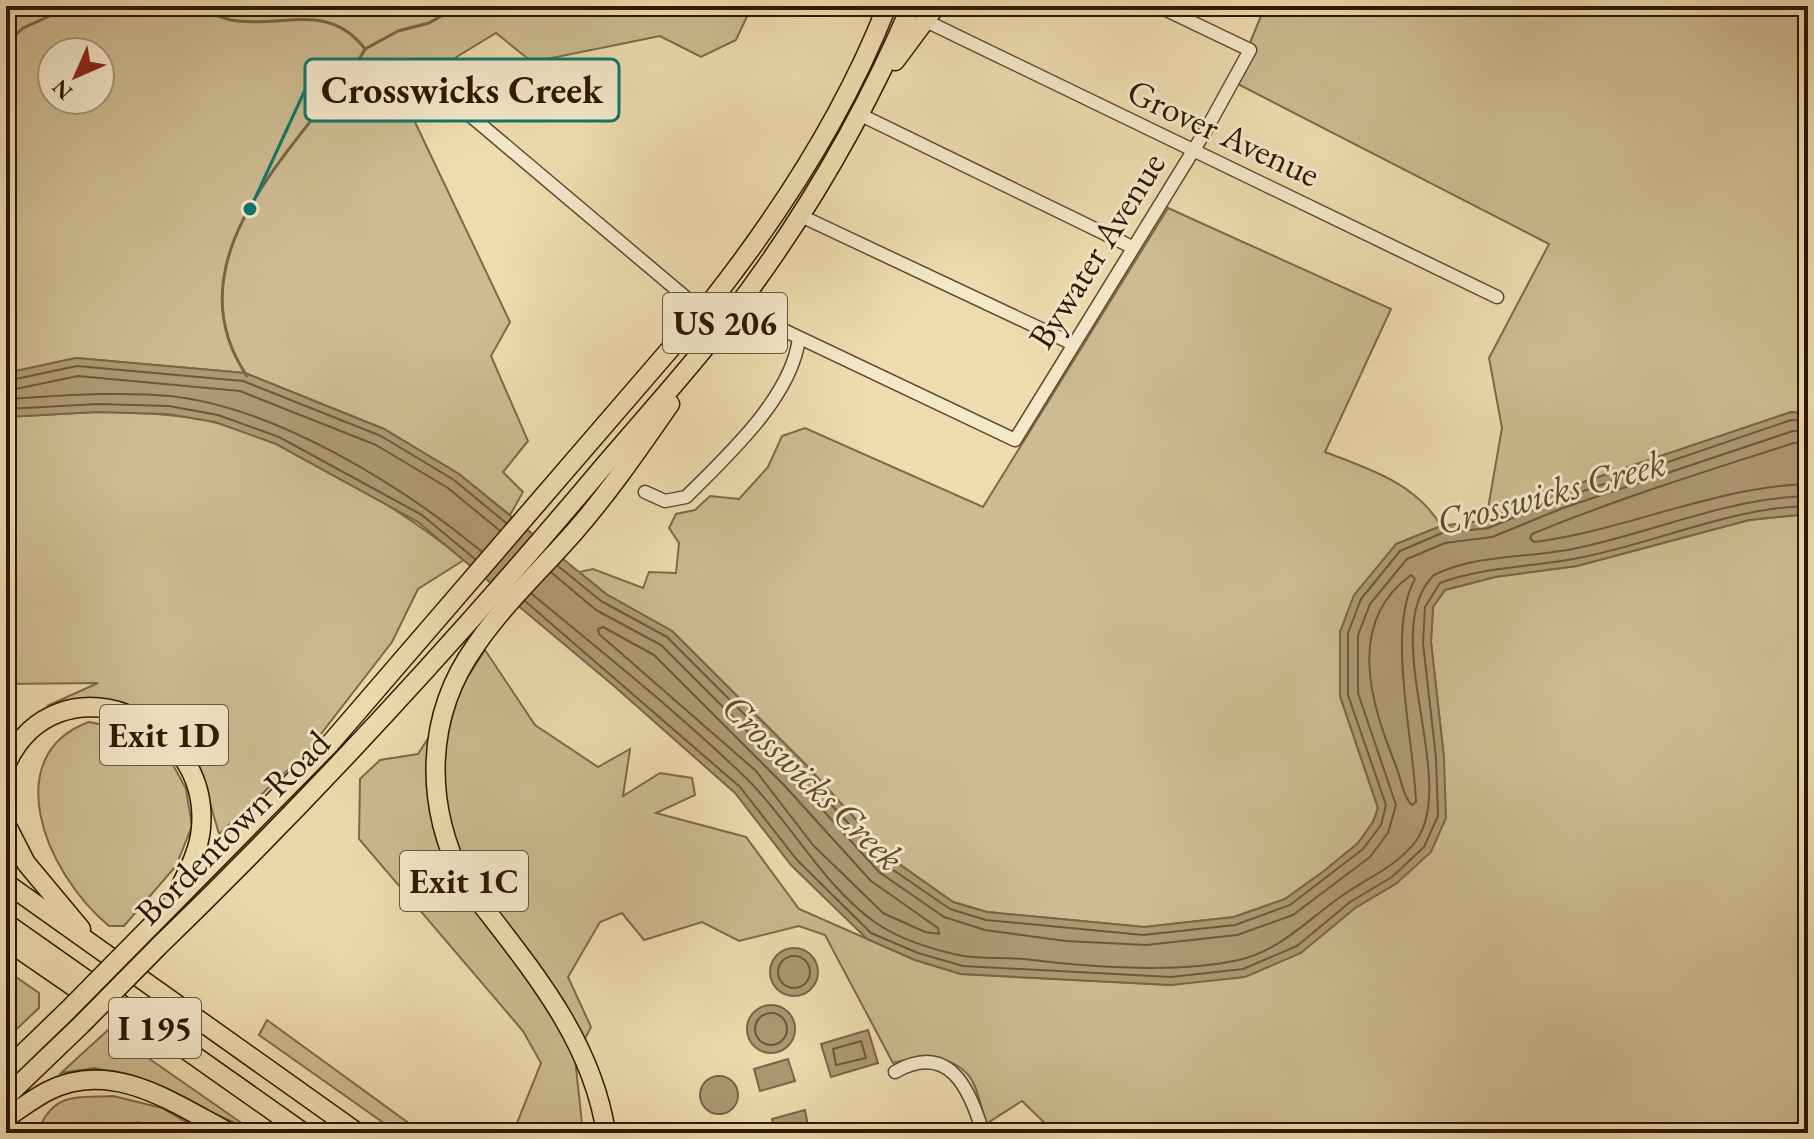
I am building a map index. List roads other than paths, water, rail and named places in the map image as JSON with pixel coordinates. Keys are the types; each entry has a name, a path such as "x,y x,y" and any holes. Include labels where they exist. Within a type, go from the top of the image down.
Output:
{"highway":[{"name":"US 206","path":"703,312 761,236 806,164 860,66 887,6"},
{"name":"US 206","path":"724,324 801,216 873,88 911,6"},
{"path":"873,88 931,14"},
{"name":"Bordentown Road","path":"6,1070 328,746 548,496 703,312"},
{"name":"Bordentown Road","path":"6,1097 372,730 564,513 724,324"},
{"name":"Exit 1C","path":"606,1133 597,1085 578,1041 463,880 439,816 435,759 446,704 470,654 578,527 640,447 724,324"},
{"name":"Exit 1D","path":"6,765 20,740 41,721 81,708 128,714 168,739 189,767 201,815 198,846 169,907"},
{"path":"6,824 33,873 105,955"},
{"name":"I 195","path":"6,883 358,1133"},
{"name":"I 195","path":"6,923 302,1133"},
{"path":"6,940 302,1133"},
{"path":"6,1118 62,1085 106,1080 151,1091 230,1133"}],"street":[{"name":"Bywater Avenue","path":"799,338 1015,440 1192,151 1250,50 1158,6"},
{"name":"Grover Avenue","path":"931,14 1192,151 1497,297"},
{"path":"466,112 703,312"},
{"path":"859,114 1132,247"},
{"path":"801,216 1073,344"},
{"path":"645,492 675,502 686,497 784,383 797,358 799,338 737,308"},
{"path":"895,1072 918,1062 951,1071 968,1088 983,1133"},
{"path":"121,1133 137,1129 152,1133"}],"water":[{"path":"76,358 245,373 384,429 459,474 606,594 672,631 805,764 892,859 953,902 987,912 1144,927 1234,917 1285,899 1358,843 1373,822 1378,808 1340,696 1340,632 1354,595 1396,544 1441,526 1486,520 1557,491 1791,412 1808,414 1808,514 1749,520 1577,566 1495,577 1445,590 1433,607 1431,642 1444,758 1446,818 1431,852 1397,883 1355,908 1301,953 1245,977 1171,985 961,974 915,960 867,939 791,865 735,793 614,686 418,522 276,444 215,422 168,414 97,412 6,417 6,373"},
{"path":"794,948 803,949 811,955 817,963 817,981 811,989 803,995 794,996 785,995 777,989 771,981 770,972 771,963 777,955 785,949"},
{"path":"771,1005 780,1006 788,1012 794,1020 794,1038 788,1046 780,1052 771,1053 762,1052 754,1046 748,1038 747,1029 748,1020 754,1012 762,1006"},
{"path":"868,1030 878,1063 831,1077 821,1044"},
{"path":"788,1059 795,1081 760,1091 754,1069"},
{"path":"719,1076 732,1082 738,1095 732,1108 719,1114 706,1108 700,1095 706,1082"},
{"path":"805,1110 809,1131 776,1133 772,1119"}],"waterway":[{"name":"Crosswicks Creek","path":"6,44 23,28 72,6"},
{"name":"Crosswicks Creek","path":"196,6 231,20 320,21 351,34 365,49"},
{"path":"365,49 398,31 429,23 459,6"},
{"name":"Crosswicks Creek","path":"247,376 229,340 222,304 225,269 236,234 274,169 350,73 365,49"}],"place":[{"name":"Crosswicks Creek","path":"250,209"}]}
